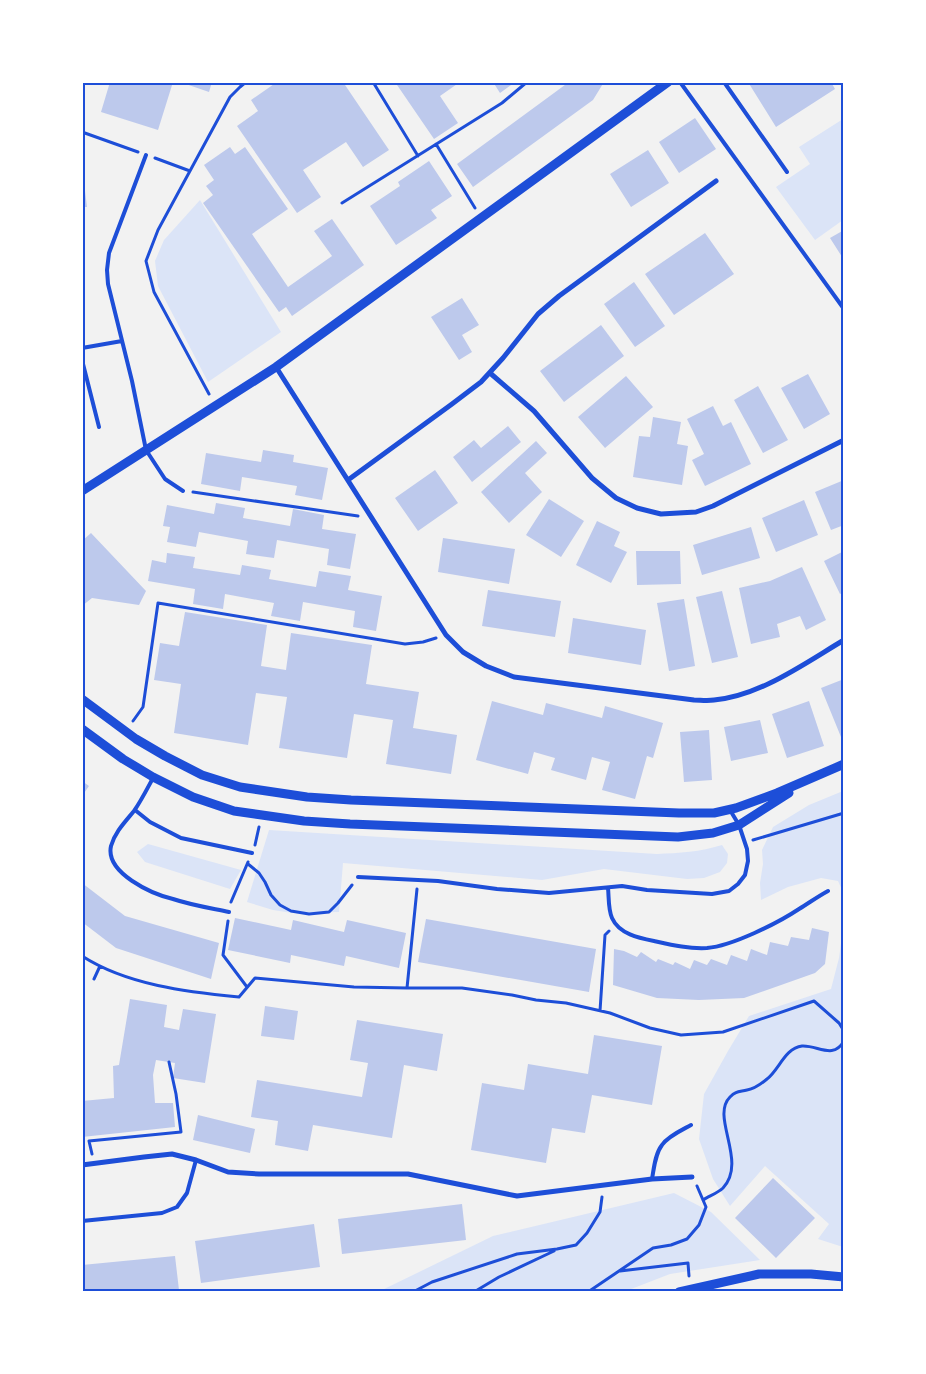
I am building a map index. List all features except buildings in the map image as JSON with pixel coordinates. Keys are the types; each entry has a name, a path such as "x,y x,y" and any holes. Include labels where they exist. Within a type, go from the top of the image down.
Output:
{"street":[{"path":"82,490 276,367 668,82"},
{"path":"348,480 452,404 490,373 538,314 558,296 716,181"},
{"path":"276,367 446,635 463,652 486,666 514,677 694,700 714,700 736,696 760,687 781,677 844,640"},
{"path":"490,373 534,411 592,478 616,498 637,508 661,514 696,512 713,506 844,440"},
{"path":"82,699 126,732 165,756 202,775 240,787 307,797 714,813 777,793 844,764"},
{"path":"82,730 123,760 193,797 234,811 262,816 350,824 678,837 713,833 739,824 815,776"},
{"path":"82,1165 172,1154 196,1160 228,1172 259,1174 408,1174 517,1196 652,1179 692,1177"},
{"path":"680,1292 759,1274 811,1274 844,1278"}],"lane":[{"path":"680,82 844,309"},
{"path":"724,82 787,172"},
{"path":"146,155 109,253 108,284 132,381 146,450 165,479 183,491"},
{"path":"82,348 122,341"},
{"path":"82,360 99,428"},
{"path":"154,777 135,810 123,823 115,838 111,848 113,861 120,871 148,890 172,899 229,912"},
{"path":"358,877 418,880 497,890 549,893 622,886 647,890 712,894 729,891 738,884 745,874 748,861 748,849 739,824 730,809"},
{"path":"135,810 150,822 182,838 252,853"},
{"path":"608,888 612,917 617,926 627,933 648,940 686,948 709,948 731,942 760,930 798,910 812,899 828,891"},
{"path":"652,1179 656,1158 662,1144 691,1125"},
{"path":"82,1221 162,1213 177,1207 187,1194 196,1160"}],"path":[{"path":"216,405 154,292 146,261 158,230 230,97 246,82"},
{"path":"372,82 418,156"},
{"path":"342,203 502,104 527,82"},
{"path":"436,144 482,218"},
{"path":"183,491 372,518"},
{"path":"126,732 143,707 158,603 405,644 423,642 446,635"},
{"path":"745,842 844,813"},
{"path":"247,987 223,955 229,906 252,853 262,816"},
{"path":"247,864 259,873 271,895 280,905 291,911 309,914 329,912 358,877"},
{"path":"407,988 418,880"},
{"path":"600,1011 605,935 617,926"},
{"path":"82,956 100,966 136,979 190,992 239,997 255,978 354,987 462,988 566,1003 610,1013 650,1028 681,1035 723,1032 814,1001 839,1023 844,1031"},
{"path":"94,979 100,966"},
{"path":"703,1200 722,1190 731,1171 732,1157 724,1113 728,1099 739,1090 755,1087 768,1078 790,1052 802,1046 832,1051 840,1047 844,1041"},
{"path":"89,1141 181,1132 169,1062"},
{"path":"588,1292 653,1248 671,1245 686,1239 699,1225 706,1207 692,1177"},
{"path":"413,1292 432,1282 517,1254 576,1245 587,1233 600,1212 604,1185"},
{"path":"474,1292 499,1277 557,1249"},
{"path":"619,1271 688,1263 690,1289"}],"shaded area":[{"path":"843,119 843,220 815,240 776,187 810,164 799,147"},
{"path":"200,200 281,332 208,382 158,286 155,261 164,240"},
{"path":"843,791 843,892 838,881 821,878 788,887 761,900 762,850 773,827 809,805"},
{"path":"269,830 657,854 698,851 722,845 728,854 727,863 720,872 704,878 687,879 604,869 542,880 343,863 339,912 292,913 273,910 247,902"},
{"path":"148,844 241,870 230,889 145,862 137,852"},
{"path":"843,929 843,1247 818,1239 829,1224 765,1166 730,1206 713,1179 699,1139 704,1094 749,1016 831,989 839,958"},
{"path":"674,1193 711,1212 760,1260 670,1274 626,1291 378,1292 493,1236"}]}
